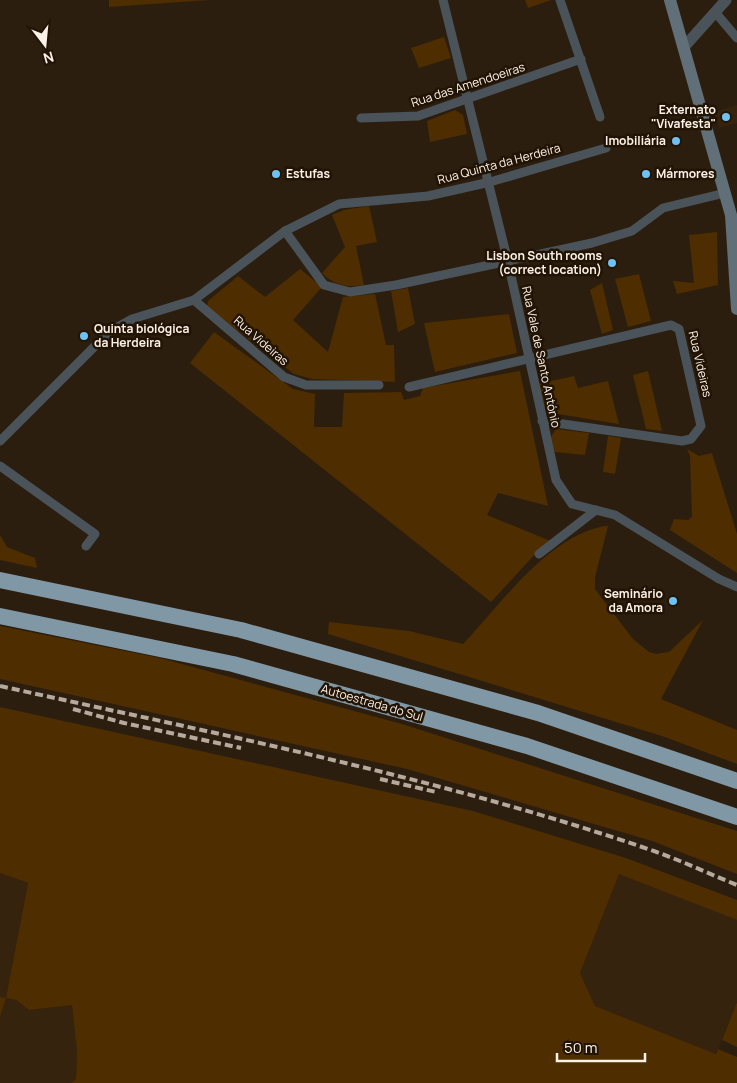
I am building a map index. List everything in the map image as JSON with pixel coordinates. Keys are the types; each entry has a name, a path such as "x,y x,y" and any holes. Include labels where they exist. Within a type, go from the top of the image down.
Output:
{"highway":[{"path":"0,580 241,630 538,712 737,781"},
{"name":"Autoestrada do Sul","path":"0,616 233,664 527,746 737,817"}],"main road":[{"path":"670,0 731,215 737,309"}],"street":[{"name":"Rua Vale de Santo António","path":"443,0 490,182 556,480 572,504 615,515 719,579 737,587"},
{"path":"560,0 600,117"},
{"path":"684,47 726,0"},
{"path":"715,12 737,38"},
{"name":"Rua das Amendoeiras","path":"360,118 418,116 468,101 581,60"},
{"name":"Rua Quinta da Herdeira","path":"0,441 109,332 132,319 194,300 285,231 339,204 428,196 490,182 606,148"},
{"path":"285,231 324,285 350,292 508,262 592,243 632,231 663,208 725,193"},
{"name":"Rua Videiras","path":"194,300 284,377 306,385 379,385"},
{"name":"Rua Videiras","path":"409,387 671,325 679,329 701,426 691,439 682,441 542,422"},
{"path":"0,466 95,534 86,546"},
{"path":"539,554 596,510"}],"shaded area":[{"path":"109,0 209,0 109,7"},
{"path":"525,0 551,0 528,8"},
{"path":"444,37 451,58 419,68 411,48"},
{"name":"Externato \"Vivafesta\"","path":"737,105 737,123 719,128 714,112"},
{"path":"455,110 463,115 467,134 430,142 427,121"},
{"path":"369,206 377,242 356,246 364,285 341,285 322,273 345,247 332,215 344,210"},
{"path":"717,232 718,285 677,294 673,281 694,283 689,235"},
{"path":"300,269 322,287 293,320 328,352 343,297 375,294 386,345 394,345 395,382 312,379 294,374 207,307 208,301 238,276 265,297"},
{"path":"639,274 651,321 628,327 615,279"},
{"path":"602,283 613,330 602,334 590,290"},
{"path":"408,288 415,324 398,332 391,291"},
{"path":"509,314 517,353 435,372 424,323"},
{"path":"214,332 293,389 315,394 314,427 342,427 344,393 401,392 404,400 420,396 423,388 520,371 548,506 498,493 487,515 553,542 537,552 491,602 190,363"},
{"path":"648,371 662,431 646,429 633,375"},
{"path":"574,376 578,388 608,381 619,424 546,412 543,407 538,384"},
{"path":"556,429 589,433 585,455 555,452 549,440"},
{"path":"608,436 621,438 615,474 603,472"},
{"path":"687,449 699,456 712,453 737,534 737,573 670,530 674,519 688,520 692,517 690,456"},
{"path":"608,526 595,577 595,589 633,639 649,652 656,654 669,652 703,620 661,699 737,730 737,764 662,736 328,634 329,622 409,631 463,644 509,592 544,558 563,544 583,533"},
{"path":"0,535 7,547 35,558 37,568 0,560"},
{"path":"0,626 160,658 402,724 737,831 737,874 652,841 407,769 0,679"},
{"path":"0,707 473,811 626,858 737,900 737,920 619,874 580,973 595,1006 716,1054 718,1049 737,1057 737,1083 71,1083 76,1079 77,1052 72,1005 29,1010 16,1000 6,998 28,883 0,873"},
{"path":"0,873 28,883 6,998 0,997"},
{"path":"619,873 737,920 737,1002 716,1054 595,1006 580,973"},
{"path":"0,997 6,998 0,1017"},
{"path":"6,998 15,1000 29,1010 72,1004 77,1052 76,1079 71,1083 0,1083 0,1017"},
{"path":"737,1002 737,1047 722,1040"}],"railway":[{"path":"0,686 408,778 569,823 648,849 737,885"},
{"path":"73,709 124,723 241,748"},
{"path":"380,779 436,792"}],"place":[{"name":"Externato \"Vivafesta\"","path":"726,117"},
{"name":"Imobiliária","path":"676,141"},
{"name":"Estufas","path":"276,174"},
{"name":"Mármores","path":"646,174"},
{"name":"Lisbon South rooms (correct location)","path":"612,263"},
{"name":"Quinta biológica da Herdeira","path":"84,336"},
{"name":"Seminário da Amora","path":"673,601"}]}
